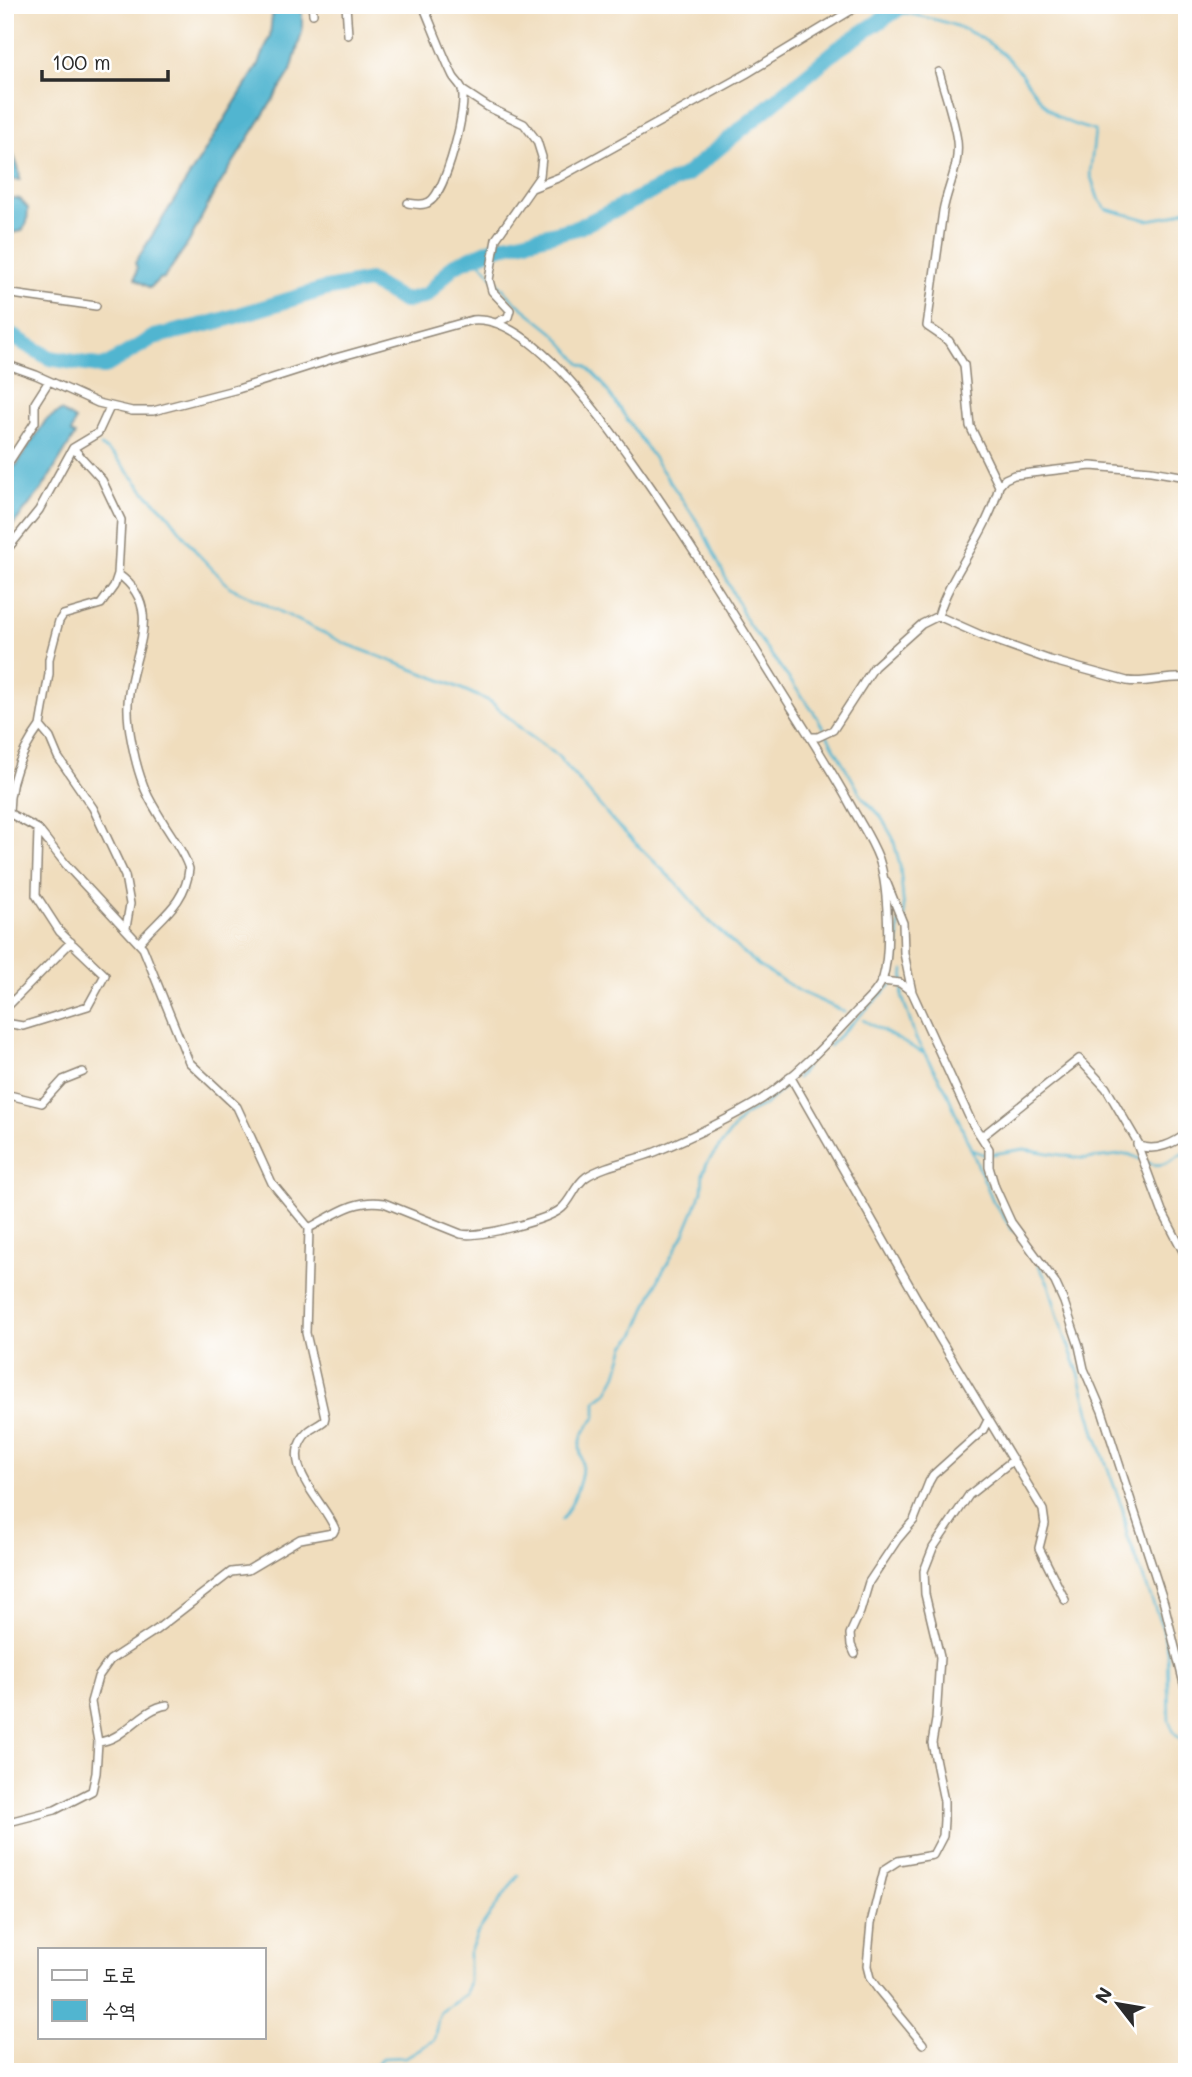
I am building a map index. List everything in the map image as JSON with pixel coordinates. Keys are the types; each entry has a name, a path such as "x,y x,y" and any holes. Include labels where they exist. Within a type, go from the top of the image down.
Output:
{"street":[{"path":"346,5 348,35"},
{"path":"424,5 462,90 488,107 518,120 529,129 537,141 542,166 540,176 496,239 489,280 492,291 510,310 508,317 498,322"},
{"path":"532,188 560,177 679,111 860,5"},
{"path":"939,72 957,143 952,184 946,192 927,326 949,341 964,365 970,426 999,486"},
{"path":"408,203 431,202 445,178 461,120 462,90"},
{"path":"5,293 96,306"},
{"path":"5,364 110,407 141,412 182,404 482,318 498,322 531,343 592,404 689,543 840,783 869,836 903,923 904,953 912,992 971,1121 989,1149 991,1176 1011,1222 1055,1282 1065,1302 1084,1368 1102,1411 1160,1592 1187,1696"},
{"path":"5,468 35,422 35,402 49,382"},
{"path":"5,552 39,510 73,448 98,433 110,407"},
{"path":"5,1823 55,1810 92,1791 98,1742 91,1702 98,1677 110,1660 156,1630 231,1572 248,1570 300,1539 333,1533 334,1525 308,1486 298,1461 299,1449 308,1432 324,1421 325,1417 306,1333 309,1228 272,1183 237,1107 189,1062 143,948 68,867 38,829 7,812 13,775 40,726 49,659 59,621 63,615 101,604 114,586 118,574 121,520 102,480 73,448"},
{"path":"810,737 818,737 833,730 874,667 922,624 938,616 953,580 989,513 999,486 1005,479 1014,475 1091,466 1187,477"},
{"path":"118,574 138,596 144,612 143,635 135,658 128,703 143,784 189,869 176,904 139,943"},
{"path":"938,616 1038,656 1127,681 1187,678"},
{"path":"40,726 93,808 125,876 130,904 126,928"},
{"path":"5,1023 23,1026 88,1006 105,975 60,932 36,895 38,829"},
{"path":"309,1228 361,1202 372,1201 384,1203 470,1236 494,1232 555,1213 567,1203 586,1177 650,1154 764,1098 848,1021 882,981 886,958 883,876"},
{"path":"5,1009 71,942"},
{"path":"882,981 900,983 912,992"},
{"path":"980,1133 985,1134 1079,1059 1106,1088 1136,1142 1162,1211 1187,1259"},
{"path":"5,1094 42,1103 63,1080 83,1072"},
{"path":"790,1076 988,1420 1043,1510 1045,1524 1039,1548 1065,1600"},
{"path":"1136,1142 1146,1148 1156,1147 1168,1144 1187,1133"},
{"path":"855,1654 850,1640 852,1627 860,1612 869,1582 914,1520 933,1475 983,1430 988,1420"},
{"path":"923,2044 877,1988 870,1978 867,1966 871,1923 884,1870 898,1861 933,1855 943,1836 944,1801 932,1743 940,1657 925,1594 924,1571 933,1548 969,1495 1012,1461"},
{"path":"98,1742 118,1734 152,1709 167,1705"}],"water":[{"path":"273,5 302,5 302,32 291,71 213,195 189,242 164,278 150,288 135,279 135,263 259,64 270,36"},
{"path":"5,147 11,148 20,180 5,180"},
{"path":"5,197 20,199 28,208 27,223 22,231 5,234"},
{"path":"61,411 75,420 71,433 75,435 42,489 5,535 5,476 12,465 16,466 46,420"}],"waterway":[{"path":"5,332 50,358 104,367 154,337 216,322 325,289 369,281 404,301 427,295 453,266 494,248 577,228 686,175 838,49 904,5"},
{"path":"894,12 944,22 988,42 1014,65 1053,113 1068,122 1095,131 1090,174 1098,198 1106,209 1148,220 1171,216 1187,209"},
{"path":"475,256 513,300 554,333 581,364 600,380 701,527 747,622 815,714 863,798 880,815 893,838 900,866 905,922"},
{"path":"101,446 116,457 166,512 198,554 230,587 344,643 491,702 526,733 557,755 612,820 740,950 759,966 801,992 845,1012"},
{"path":"829,1046 891,985 898,954 899,922"},
{"path":"904,970 902,996 916,1039 946,1090 993,1201 1013,1231"},
{"path":"863,1020 923,1053"},
{"path":"797,1078 806,1067"},
{"path":"561,1520 578,1487 582,1472 580,1444 584,1432 596,1417 596,1401 607,1393 617,1374 625,1346 635,1335 660,1276 684,1234 702,1191 703,1173 707,1163 744,1115 763,1106 789,1083"},
{"path":"972,1150 986,1155 1024,1149 1086,1159 1128,1154 1140,1159"},
{"path":"1146,1162 1162,1164 1187,1151"},
{"path":"1038,1264 1049,1285 1079,1374 1095,1433 1123,1510 1127,1535 1163,1629 1167,1650 1169,1721 1174,1732 1187,1747"},
{"path":"368,2072 383,2058 406,2057 434,2040 441,2012 466,1994 469,1953 478,1932 518,1875"}]}
